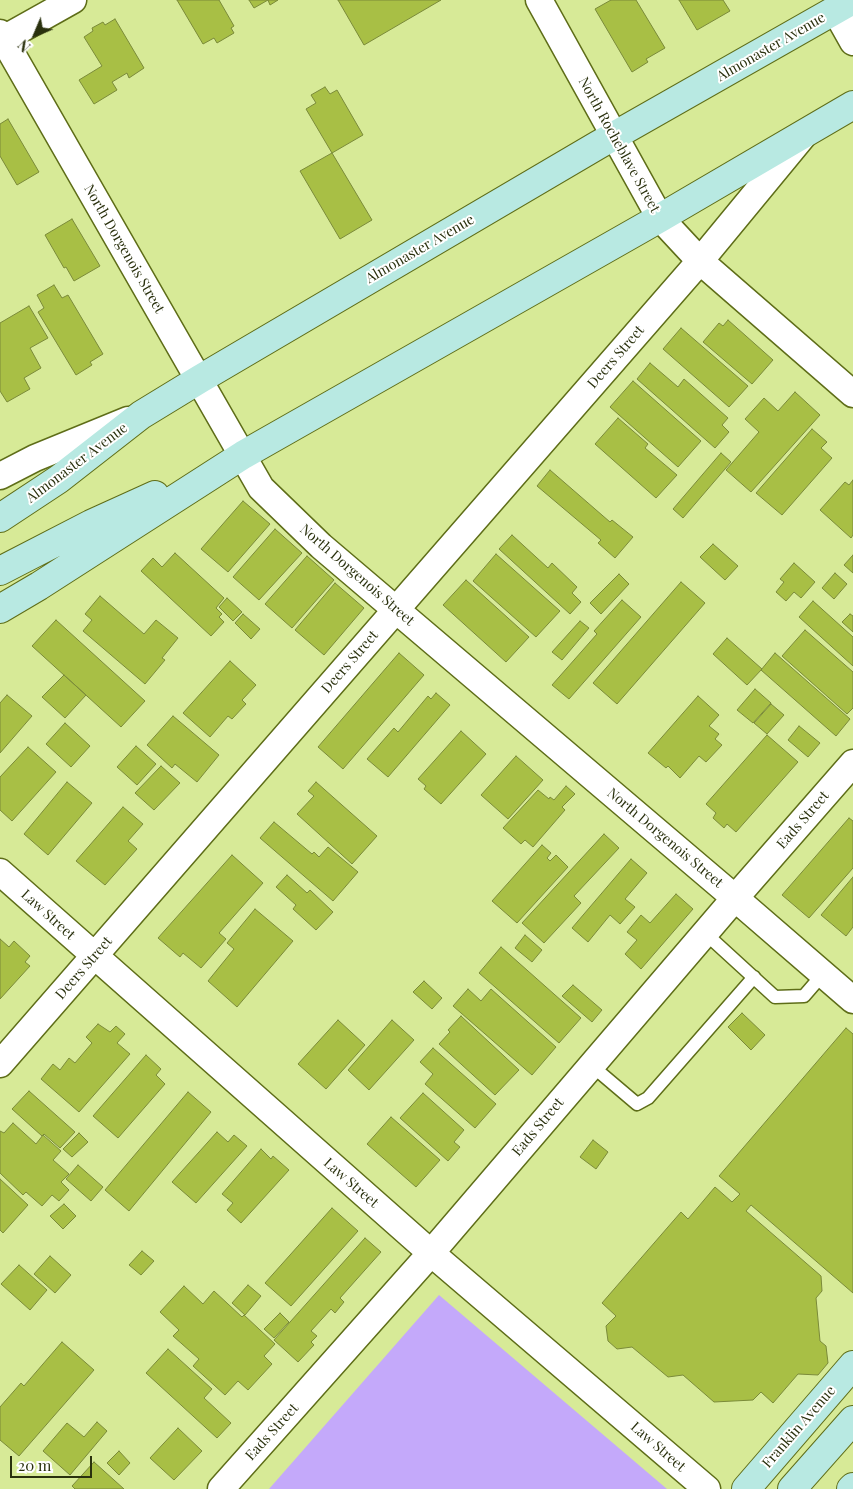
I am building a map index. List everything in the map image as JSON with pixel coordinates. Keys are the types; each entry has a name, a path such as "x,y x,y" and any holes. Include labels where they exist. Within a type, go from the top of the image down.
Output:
{"street":[{"path":"1,38 73,0"},
{"name":"North Rocheblave Street","path":"539,0 660,218 700,261 853,394"},
{"path":"844,5 853,42"},
{"name":"Almonaster Avenue","path":"0,518 59,479 141,415 200,379 614,136 844,5"},
{"name":"North Dorgenois Street","path":"1,38 200,379 261,488 321,546 853,1000"},
{"path":"0,609 243,455 660,218 853,105"},
{"name":"Deers Street","path":"0,1064 700,261 805,134"},
{"path":"0,476 34,458 141,415"},
{"path":"0,570 90,524 243,455"},
{"name":"Eads Street","path":"221,1489 431,1253 853,763"},
{"name":"Law Street","path":"0,872 431,1253 707,1489"},
{"name":"Franklin Avenue","path":"746,1489 853,1365"},
{"path":"792,1489 853,1420"}],"lane":[{"path":"705,933 775,997 804,996 823,974"},
{"path":"591,1066 637,1104 648,1098 754,978"}],"shaded area":[{"path":"439,1295 667,1489 269,1489"}],"building":[{"path":"177,0 219,0 234,26 231,28 234,33 217,43 214,38 203,44"},
{"path":"249,0 268,0 254,8"},
{"path":"268,0 278,0 270,5"},
{"path":"338,0 441,0 364,45"},
{"path":"611,0 636,0 665,48 646,59 648,62 632,72 595,9"},
{"path":"679,0 723,0 730,11 697,30"},
{"path":"115,19 144,68 129,78 127,73 112,82 117,90 94,104 79,80 102,66 84,37 93,31 92,28 103,22 105,25"},
{"path":"325,87 330,94 337,90 363,135 332,153 306,109 316,103 311,95"},
{"path":"8,119 39,172 17,185 0,156 0,124"},
{"path":"332,153 372,220 340,239 300,171"},
{"path":"72,219 100,266 74,281 66,267 64,268 45,235"},
{"path":"54,285 62,298 68,295 103,354 90,362 92,365 76,375 38,312 44,308 37,295"},
{"path":"29,306 48,338 30,348 41,368 24,378 30,389 7,402 0,391 0,323"},
{"path":"728,320 773,360 752,384 703,342 719,323 723,326"},
{"path":"681,328 748,386 729,407 663,349"},
{"path":"650,363 678,387 684,379 728,418 722,425 729,432 715,448 637,379"},
{"path":"633,381 701,441 678,467 610,407"},
{"path":"795,392 820,415 751,492 726,470 759,432 745,419 764,398 778,411"},
{"path":"618,418 648,444 645,448 677,475 656,498 595,444"},
{"path":"812,429 827,442 821,448 832,458 782,515 756,493"},
{"path":"721,453 731,462 683,518 673,509"},
{"path":"550,470 610,522 612,520 633,537 615,558 598,543 601,540 537,486"},
{"path":"853,480 853,535 851,538 820,510 845,482 849,485"},
{"path":"243,501 270,524 228,572 201,549"},
{"path":"275,529 302,553 259,600 233,577"},
{"path":"512,535 548,568 552,563 577,587 572,593 581,602 570,614 499,549"},
{"path":"713,544 738,566 725,580 700,557"},
{"path":"175,553 224,598 216,608 222,614 219,617 224,622 211,636 141,571 153,558 162,567"},
{"path":"496,554 560,611 536,637 473,581"},
{"path":"853,555 853,573 844,565"},
{"path":"307,556 334,580 292,628 265,604"},
{"path":"794,563 815,582 801,598 794,592 786,601 776,592 784,582 780,579"},
{"path":"835,573 847,584 834,599 822,588"},
{"path":"619,574 629,584 601,614 590,603"},
{"path":"466,580 529,637 506,662 443,605"},
{"path":"681,582 705,603 617,704 593,683"},
{"path":"335,583 364,608 324,655 295,630"},
{"path":"100,596 144,634 156,620 178,638 162,658 165,660 145,684 83,631 92,620 85,614"},
{"path":"227,598 242,612 233,621 219,607"},
{"path":"622,600 641,617 569,699 552,685 597,634 594,631"},
{"path":"813,601 853,637 853,666 799,617"},
{"path":"243,614 260,629 251,639 235,623"},
{"path":"850,614 853,616 853,632 842,622"},
{"path":"56,620 145,701 121,727 32,646"},
{"path":"580,621 589,628 562,660 552,652"},
{"path":"805,630 853,672 853,708 847,714 782,656"},
{"path":"727,638 762,669 747,685 713,654"},
{"path":"399,653 424,675 343,769 318,747"},
{"path":"775,653 850,719 836,736 761,670"},
{"path":"230,661 256,685 242,700 246,704 232,719 228,716 210,737 183,713"},
{"path":"64,675 86,695 65,718 42,697"},
{"path":"755,689 771,703 753,723 737,710"},
{"path":"436,693 450,705 388,777 367,759 394,728 398,732 428,696 431,699"},
{"path":"7,695 32,716 0,753 0,703"},
{"path":"698,696 719,715 709,726 719,734 715,739 722,745 706,762 699,756 680,778 668,766 666,768 648,753"},
{"path":"771,704 784,715 767,734 754,723"},
{"path":"173,716 219,755 197,782 175,764 172,768 147,745"},
{"path":"65,723 90,746 71,767 46,744"},
{"path":"799,726 820,743 808,757 788,740"},
{"path":"461,731 486,754 441,804 424,789 426,786 418,779"},
{"path":"767,735 798,762 736,832 727,824 724,828 713,818 716,813 706,804"},
{"path":"136,746 156,764 137,785 117,767"},
{"path":"28,747 56,772 12,821 0,810 0,777"},
{"path":"516,756 543,780 508,819 481,795"},
{"path":"161,766 180,783 154,810 135,793"},
{"path":"67,782 92,803 48,855 24,834"},
{"path":"316,782 377,836 352,864 297,814 314,796 308,791"},
{"path":"566,786 575,794 562,807 565,810 533,847 525,840 521,844 503,828 538,790 549,799 550,797 554,800"},
{"path":"123,807 143,824 128,841 137,849 105,885 76,861"},
{"path":"849,818 853,821 853,868 809,918 782,895"},
{"path":"274,822 312,854 314,852 319,857 328,847 358,872 333,901 260,838"},
{"path":"604,834 619,848 574,896 581,903 544,943 522,923"},
{"path":"542,845 551,853 547,858 550,861 556,855 568,867 517,923 492,901"},
{"path":"232,855 263,883 219,933 226,939 201,968 183,953 180,957 158,938"},
{"path":"631,859 647,873 625,899 635,907 620,924 610,915 588,942 572,928"},
{"path":"287,875 307,893 310,890 333,912 316,930 293,909 296,905 276,887"},
{"path":"853,877 853,927 846,936 821,915"},
{"path":"676,894 693,909 641,969 625,954 637,940 627,932 641,915 650,923"},
{"path":"255,909 293,941 237,1007 208,981 234,949 227,943"},
{"path":"525,935 542,950 532,962 515,948"},
{"path":"0,939 9,947 14,941 30,956 25,962 30,966 0,999"},
{"path":"501,947 581,1018 559,1043 479,973"},
{"path":"424,981 442,998 432,1009 413,992"},
{"path":"573,985 602,1010 592,1022 562,996"},
{"path":"468,989 481,1001 491,989 556,1047 532,1075 453,1006"},
{"path":"742,1013 765,1035 751,1050 728,1027"},
{"path":"461,1016 519,1070 495,1095 439,1044 450,1032 448,1030"},
{"path":"338,1020 365,1045 326,1089 298,1064"},
{"path":"392,1020 414,1040 369,1090 348,1070"},
{"path":"98,1024 110,1032 116,1026 125,1034 117,1043 130,1054 79,1112 41,1079 53,1064 60,1070 69,1058 75,1063 92,1043 86,1037"},
{"path":"846,1028 853,1034 853,1293 751,1205 746,1211 821,1276 822,1291 816,1298 820,1341 826,1346 828,1363 818,1375 798,1374 773,1403 761,1392 753,1400 714,1402 683,1375 668,1377 632,1347 617,1349 608,1341 606,1326 616,1316 602,1303 681,1212 688,1219 715,1187 732,1202 740,1194 719,1176"},
{"path":"433,1048 496,1104 475,1128 425,1084 433,1074 420,1062"},
{"path":"146,1055 161,1069 156,1075 165,1084 118,1138 93,1116"},
{"path":"29,1091 75,1132 60,1148 44,1134 42,1136 12,1109"},
{"path":"188,1092 211,1112 129,1211 105,1190"},
{"path":"423,1093 464,1130 454,1142 460,1147 448,1161 400,1118"},
{"path":"391,1117 440,1160 416,1187 367,1144"},
{"path":"13,1123 36,1144 43,1135 61,1151 53,1160 69,1174 61,1182 69,1190 59,1201 52,1195 42,1206 26,1192 23,1195 0,1173 0,1131 4,1133"},
{"path":"217,1132 228,1142 234,1135 247,1146 196,1203 172,1182"},
{"path":"79,1133 88,1142 72,1157 63,1149"},
{"path":"593,1140 608,1152 596,1169 580,1157"},
{"path":"261,1149 271,1159 273,1156 289,1170 241,1223 227,1210 233,1203 222,1194"},
{"path":"78,1165 103,1187 91,1201 66,1179"},
{"path":"0,1179 28,1205 3,1233 0,1230"},
{"path":"64,1204 76,1216 63,1229 50,1216"},
{"path":"332,1208 358,1231 291,1306 265,1283"},
{"path":"365,1238 381,1252 340,1298 344,1302 335,1313 331,1309 311,1331 317,1336 311,1342 314,1345 298,1362 274,1340"},
{"path":"142,1251 154,1261 141,1275 129,1265"},
{"path":"50,1256 71,1275 55,1293 34,1274"},
{"path":"19,1265 47,1290 30,1310 1,1284"},
{"path":"248,1285 261,1296 245,1315 232,1303"},
{"path":"184,1286 203,1304 214,1291 242,1317 244,1315 275,1344 264,1356 272,1364 248,1390 238,1381 225,1395 193,1366 199,1359 173,1336 179,1330 160,1312"},
{"path":"280,1313 289,1322 274,1338 264,1329"},
{"path":"62,1342 94,1370 19,1456 0,1440 0,1407 21,1383 24,1386"},
{"path":"168,1349 212,1389 204,1398 231,1423 217,1438 146,1373"},
{"path":"97,1422 107,1431 70,1475 43,1451 67,1423 84,1437"},
{"path":"178,1428 202,1451 174,1480 150,1458"},
{"path":"119,1451 130,1463 119,1475 107,1463"},
{"path":"94,1462 124,1489 75,1489 72,1486"}]}
